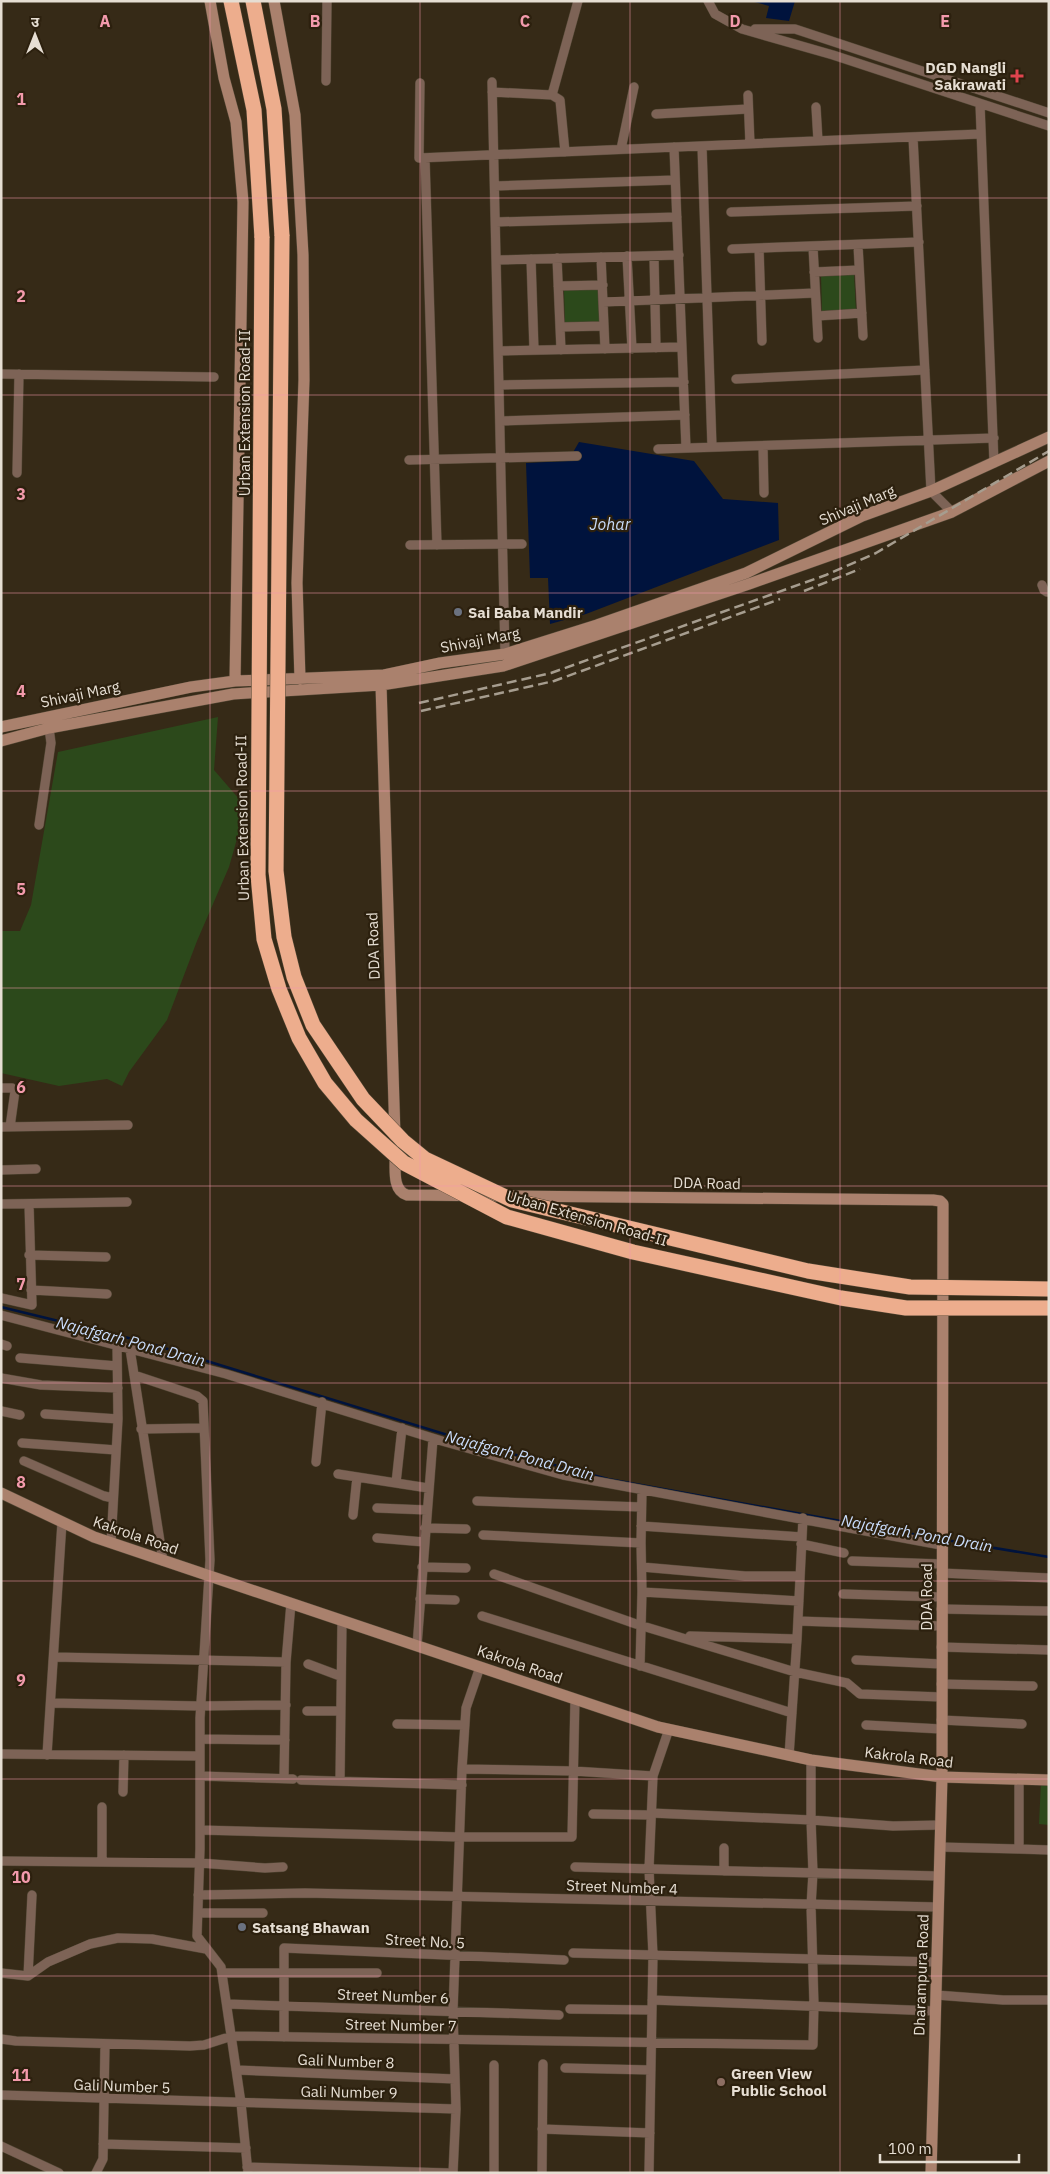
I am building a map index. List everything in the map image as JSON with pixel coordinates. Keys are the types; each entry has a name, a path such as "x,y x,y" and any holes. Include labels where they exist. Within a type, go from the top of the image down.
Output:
{"highway":[{"name":"Urban Extension Road-II","path":"231,1 254,110 262,238 258,875 264,939 279,989 299,1038 325,1083 356,1120 404,1163 508,1217 633,1252 841,1298 906,1308 1049,1308"},
{"name":"Urban Extension Road-II","path":"253,1 274,109 282,236 276,871 284,937 294,977 313,1025 363,1098 402,1141 426,1159 512,1200 692,1244 836,1275 910,1288 1049,1289"}],"street":[{"path":"210,1 224,78 236,122 243,202 235,681"},
{"path":"274,1 295,116 302,255 304,380 297,583 300,679"},
{"path":"326,81 327,1"},
{"path":"552,95 578,1"},
{"path":"708,1 715,14 742,29 824,53 1049,126"},
{"path":"742,29 795,29 1049,113"},
{"path":"492,82 505,654"},
{"path":"420,83 419,158 980,134"},
{"path":"621,149 634,87"},
{"path":"492,92 552,95 560,100 565,152"},
{"path":"748,95 750,144"},
{"path":"980,104 994,463"},
{"path":"816,107 818,141"},
{"path":"656,114 748,109"},
{"path":"913,137 931,491 952,512"},
{"path":"702,146 712,447"},
{"path":"674,147 686,448"},
{"path":"425,158 437,545"},
{"path":"495,186 675,180"},
{"path":"730,212 917,206"},
{"path":"496,222 677,216"},
{"path":"732,249 919,242"},
{"path":"858,244 863,336"},
{"path":"813,246 818,338"},
{"path":"759,248 762,340"},
{"path":"497,260 678,255"},
{"path":"627,256 632,348"},
{"path":"654,256 656,348"},
{"path":"601,257 605,349"},
{"path":"557,258 561,350"},
{"path":"531,259 534,350"},
{"path":"814,272 859,270"},
{"path":"558,286 603,285"},
{"path":"603,302 815,293"},
{"path":"817,316 862,313"},
{"path":"560,327 604,326"},
{"path":"499,351 682,347"},
{"path":"736,379 925,370"},
{"path":"1,374 214,377"},
{"path":"17,472 19,374"},
{"path":"500,385 684,382"},
{"path":"501,421 685,415"},
{"name":"Shivaji Marg","path":"1,727 124,700 235,681 384,675 440,663 505,654 597,625 746,573 862,516 931,491 1049,437"},
{"path":"658,449 994,438"},
{"path":"762,446 764,493"},
{"path":"409,460 578,456"},
{"name":"Shivaji Marg","path":"1,741 49,728 233,694 381,688 503,666 749,584 952,512 1049,461"},
{"path":"410,545 522,544"},
{"name":"DDA Road","path":"381,688 397,1188 400,1193 407,1195 940,1201 943,1204 942,1777"},
{"path":"39,825 51,743 49,728"},
{"path":"1,1088 12,1088 15,1091 6,1127 128,1125"},
{"path":"1,1170 36,1169"},
{"path":"1,1204 126,1202"},
{"path":"1,1298 30,1306 32,1304 28,1255 28,1204"},
{"path":"28,1255 106,1257"},
{"path":"31,1290 107,1294"},
{"path":"1,1315 226,1374 529,1467 642,1491 941,1540"},
{"path":"111,1543 118,1419 118,1345"},
{"path":"130,1349 163,1561"},
{"path":"20,1358 118,1366"},
{"path":"134,1375 201,1398 210,1560 200,1706 200,1863 197,1936 206,1950 219,1963 222,1973 241,2104 248,2170 451,2173 456,2109 453,2011 462,1769 466,1708 480,1667"},
{"path":"1,1378 41,1385 118,1388"},
{"path":"316,1462 322,1402"},
{"path":"1,1411 20,1414"},
{"path":"45,1414 118,1419"},
{"path":"141,1429 204,1428"},
{"path":"396,1483 402,1428"},
{"path":"417,1646 433,1438"},
{"path":"22,1443 116,1450"},
{"path":"24,1461 104,1496 113,1498"},
{"path":"338,1474 428,1488"},
{"path":"354,1515 357,1477"},
{"path":"640,1666 642,1626 642,1491"},
{"name":"Kakrola Road","path":"1,1493 111,1543 669,1729 810,1760 942,1777 1049,1780"},
{"path":"477,1500 641,1507"},
{"path":"377,1508 426,1510"},
{"path":"789,1756 803,1518"},
{"path":"48,1755 62,1522"},
{"path":"641,1526 802,1541 844,1553"},
{"path":"425,1528 466,1530"},
{"path":"483,1535 641,1543"},
{"path":"377,1538 424,1542"},
{"path":"852,1561 1049,1578"},
{"path":"422,1567 466,1568"},
{"path":"642,1567 745,1576 800,1576"},
{"path":"494,1574 642,1626 795,1672 847,1683 860,1694 941,1697"},
{"path":"642,1592 799,1601"},
{"path":"843,1594 941,1597"},
{"path":"420,1599 455,1600"},
{"path":"291,1604 286,1662 285,1740 293,1779"},
{"path":"941,1609 1049,1611"},
{"path":"482,1616 792,1713"},
{"path":"340,1781 342,1621"},
{"path":"798,1621 941,1626"},
{"path":"675,1635 797,1639"},
{"path":"941,1647 1049,1650"},
{"path":"54,1657 286,1662"},
{"path":"856,1660 941,1664"},
{"path":"308,1664 340,1676"},
{"path":"941,1684 1033,1686"},
{"path":"200,1830 460,1837 572,1837 575,1699"},
{"path":"51,1703 200,1706 286,1705"},
{"path":"307,1711 340,1711"},
{"path":"397,1724 465,1724"},
{"path":"866,1726 1022,1724"},
{"path":"649,2173 653,1955 648,1869 653,1776 669,1729"},
{"path":"200,1739 285,1740"},
{"path":"1,1754 200,1756"},
{"path":"123,1792 124,1755"},
{"path":"810,1760 814,1873 811,1906 814,2005"},
{"path":"462,1769 573,1771 653,1776"},
{"path":"200,1776 462,1784"},
{"name":"Dharampura Road","path":"931,2173 942,1777"},
{"path":"1019,1779 1019,1849"},
{"path":"102,1807 102,1862"},
{"path":"593,1814 651,1814 811,1820 893,1826 940,1825"},
{"path":"940,1847 1049,1850"},
{"path":"724,1848 724,1871"},
{"path":"1,1861 200,1863 265,1868 283,1867"},
{"path":"576,1867 939,1876"},
{"name":"Street Number 4","path":"198,1895 305,1893 811,1906 938,1907"},
{"path":"28,1976 32,1895"},
{"path":"198,1913 263,1913"},
{"path":"1,1973 28,1976 48,1962 90,1944 118,1938 152,1939 206,1950"},
{"name":"Street No. 5","path":"284,1973 284,1948 564,1960"},
{"path":"573,1952 937,1962"},
{"path":"222,1973 377,1973"},
{"path":"284,1973 284,2037"},
{"path":"936,1995 1049,2000"},
{"name":"Street Number 6","path":"227,2004 559,2015"},
{"path":"570,2009 652,2005 814,2005 935,2010"},
{"name":"Street Number 7","path":"1,2039 16,2042 190,2046 204,2045 232,2036 455,2039 493,2042 570,2041 651,2044 813,2045 814,2005"},
{"path":"96,2173 103,2159 105,2044"},
{"path":"542,2173 543,2064"},
{"path":"494,2065 494,2173"},
{"path":"565,2068 651,2070"},
{"name":"Gali Number 8","path":"236,2070 456,2079"},
{"name":"Gali Number 5","path":"1,2095 241,2104"},
{"name":"Gali Number 9","path":"241,2104 456,2109"},
{"path":"542,2129 650,2134"},
{"path":"103,2144 246,2148"},
{"path":"1,2146 59,2173"}],"green space":[{"path":"854,274 856,311 822,312 821,276"},
{"path":"600,287 602,324 565,326 564,289"},
{"path":"218,717 214,770 246,807 229,867 197,941 167,1020 129,1072 122,1086 107,1079 59,1086 1,1073 1,931 20,931 31,905 58,752"},
{"path":"1041,1782 1049,1782 1049,1825 1039,1824"}],"water":[{"path":"751,1 795,1 789,21 766,18 769,6"},
{"name":"Johar","path":"579,442 694,461 723,499 778,503 779,540 586,614 550,624 548,578 530,578 526,463 568,461"}],"waterway":[{"name":"Najafgarh Pond Drain","path":"1,1307 145,1342 490,1448 608,1479 940,1539"},
{"name":"Najafgarh Pond Drain","path":"946,1540 1049,1557"}],"railway":[{"path":"419,703 551,673 826,575 876,553 1049,451"},
{"path":"804,591 860,569"},
{"path":"421,711 554,681 780,599"}],"place":[{"name":"DGD Nangli Sakrawati","path":"1017,76"},
{"name":"Sai Baba Mandir","path":"458,612"},
{"name":"Satsang Bhawan","path":"242,1927"},
{"name":"Green View Public School","path":"721,2082"}]}
